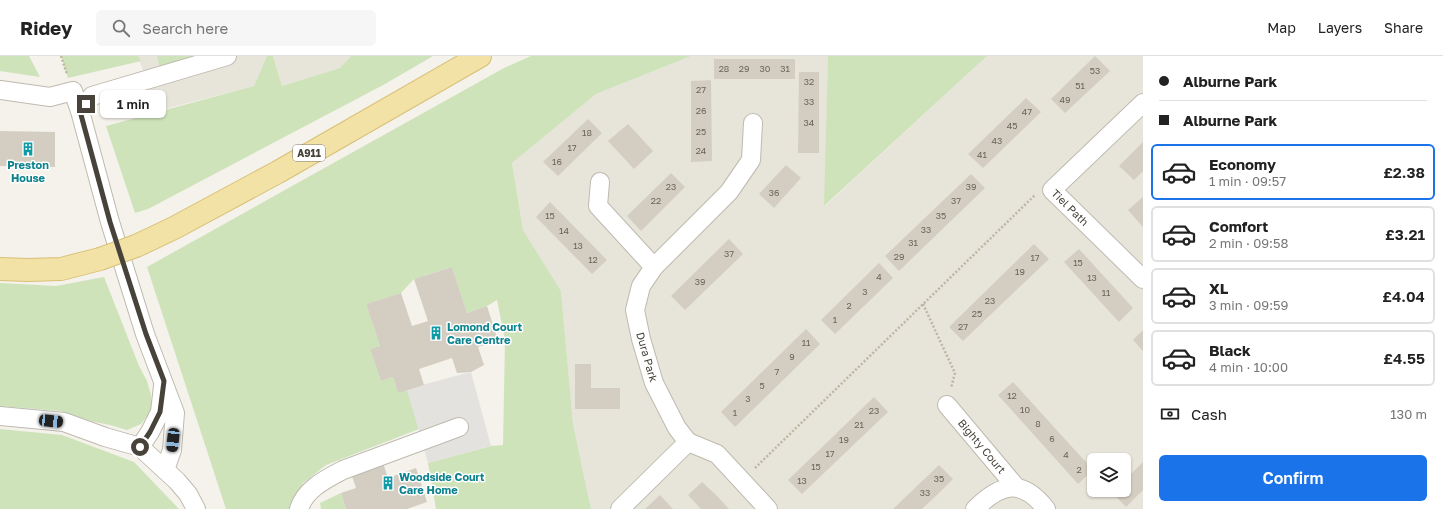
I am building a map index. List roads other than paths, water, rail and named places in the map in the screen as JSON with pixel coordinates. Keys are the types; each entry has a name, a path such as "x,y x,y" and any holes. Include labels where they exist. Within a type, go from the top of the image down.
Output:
{"main road":[{"name":"A911","path":"0,269 61,269 100,259 136,246 174,228 278,172 480,56"}],"street":[{"path":"80,111 92,96 227,56"},
{"path":"0,90 50,97 73,91 80,111 110,222 146,334 175,413 172,450 165,470"},
{"name":"Tiel Path","path":"1143,103 1052,190 1143,279"},
{"name":"Dura Park","path":"688,442 677,428 654,383 641,339 635,310 641,286 654,266 729,192 751,160 753,123"},
{"path":"600,182 598,206 654,266"},
{"path":"140,447 150,432 160,412 164,381"},
{"name":"Bighty Court","path":"947,405 1016,487"},
{"path":"0,416 64,422 105,437 140,447 177,481 188,494 196,509"},
{"path":"299,509 306,496 327,478 343,470 459,427"},
{"path":"620,509 688,442 717,454 768,509"},
{"path":"980,504 1000,490 1016,487 1031,493 1046,509"}],"place":[{"name":"Preston House","path":"28,149"},
{"name":"Lomond Court Care Centre","path":"436,333"},
{"name":"Woodside Court Care Home","path":"388,483"}]}
